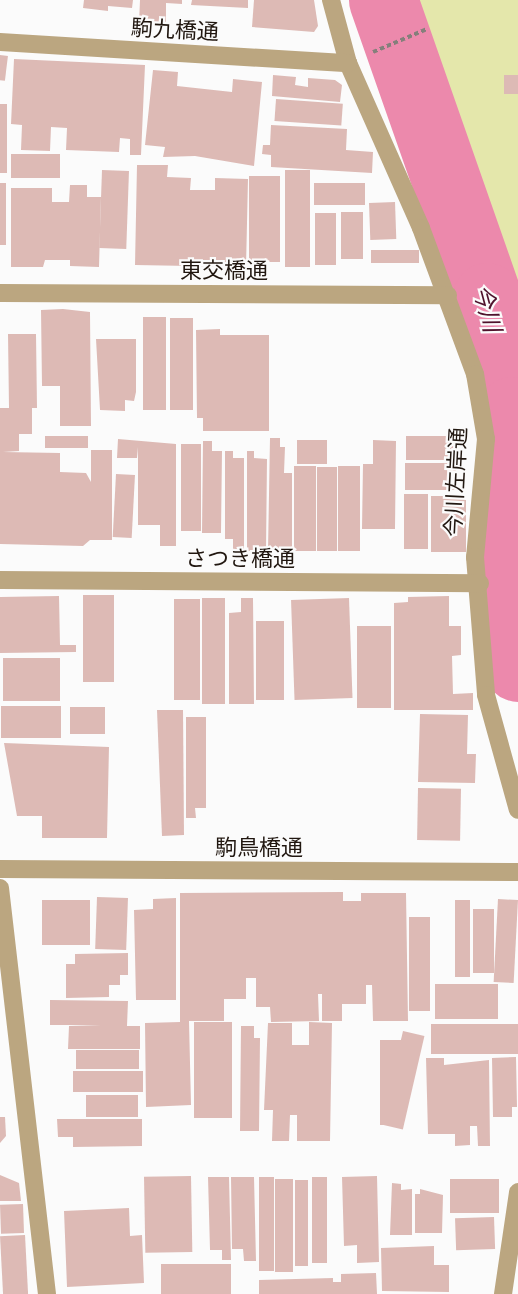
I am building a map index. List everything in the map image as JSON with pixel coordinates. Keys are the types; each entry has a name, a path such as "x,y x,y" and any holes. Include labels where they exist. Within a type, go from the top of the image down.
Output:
{"street":[{"name":"今川左岸通","path":"331,0 348,63 448,295 475,375 486,439 475,557 480,583 486,695 518,810"},
{"name":"駒九橋通","path":"0,42 348,63"},
{"name":"東交橋通","path":"0,293 448,295"},
{"name":"さつき橋通","path":"0,580 480,583"},
{"name":"駒鳥橋通","path":"0,869 518,872"},
{"path":"0,888 47,1294"},
{"path":"503,1294 518,1192"}],"path":[{"path":"348,63 427,29"}],"green space":[{"path":"416,0 518,0 518,291 433,59"}],"building":[{"path":"84,0 133,0 132,8 108,6 108,11 83,8"},
{"path":"140,0 182,0 182,4 166,3 166,25 139,24"},
{"path":"192,0 248,0 248,8 191,5"},
{"path":"254,0 314,0 318,26 314,32 252,27"},
{"path":"0,55 8,56 5,81 0,80"},
{"path":"14,59 145,65 141,155 130,155 130,139 120,138 119,152 66,150 67,128 51,127 50,151 21,150 22,125 11,124"},
{"path":"153,70 178,72 177,86 232,92 233,79 262,82 254,166 195,156 163,157 165,147 145,145"},
{"path":"273,75 296,77 295,85 308,87 308,78 335,80 342,85 340,102 272,96"},
{"path":"504,75 518,75 518,94 504,94"},
{"path":"276,99 343,104 341,126 274,121"},
{"path":"0,104 7,104 7,173 0,173"},
{"path":"271,125 347,129 346,150 373,152 372,173 271,167 271,155 262,154 263,145 270,145"},
{"path":"11,154 60,154 60,178 11,178"},
{"path":"137,165 168,165 167,177 191,178 190,190 215,190 215,178 248,179 246,267 135,265"},
{"path":"102,170 129,171 126,249 99,248"},
{"path":"285,170 310,170 310,267 285,267"},
{"path":"249,176 280,176 280,262 249,262"},
{"path":"0,183 6,183 6,245 0,245"},
{"path":"314,183 365,183 365,205 314,205"},
{"path":"70,185 87,185 87,197 101,197 99,267 70,266 70,260 45,260 43,267 11,267 11,188 52,188 52,202 69,202"},
{"path":"395,202 396,239 370,240 369,203"},
{"path":"341,212 363,212 363,259 341,259"},
{"path":"315,213 336,213 336,265 315,265"},
{"path":"371,250 419,250 419,263 371,263"},
{"path":"63,309 90,312 91,426 60,426 60,386 42,386 41,310"},
{"path":"143,317 166,317 166,410 143,410"},
{"path":"170,318 193,318 193,410 170,410"},
{"path":"220,329 220,335 269,335 269,431 203,431 203,418 197,418 196,330"},
{"path":"8,334 36,334 37,408 32,408 32,434 19,434 19,451 3,452 60,453 60,472 86,473 91,482 91,450 112,450 112,540 90,540 83,546 0,544 0,408 9,408"},
{"path":"96,339 136,339 136,392 134,401 125,400 125,411 100,410"},
{"path":"45,436 88,436 88,448 45,448"},
{"path":"406,436 456,436 456,460 406,460"},
{"path":"270,438 280,438 280,447 285,447 284,473 292,473 292,551 268,551"},
{"path":"118,439 176,444 176,546 160,546 160,525 138,525 138,447 137,458 117,458"},
{"path":"297,440 327,440 327,464 297,464"},
{"path":"373,440 396,441 395,529 362,529 363,464 373,464"},
{"path":"203,441 212,441 212,451 222,451 221,533 202,533"},
{"path":"181,444 201,444 201,531 181,531"},
{"path":"225,451 233,451 233,458 244,458 244,554 233,554 233,539 225,539"},
{"path":"247,451 254,451 254,458 267,459 266,551 247,551"},
{"path":"405,463 456,463 456,490 405,490"},
{"path":"294,466 316,466 316,551 294,551"},
{"path":"338,466 360,466 360,551 338,551"},
{"path":"317,467 337,467 337,551 317,551"},
{"path":"116,474 135,475 132,538 113,537"},
{"path":"404,494 428,494 428,549 404,549"},
{"path":"431,496 466,496 466,552 431,552"},
{"path":"83,595 114,595 114,682 83,682"},
{"path":"59,596 60,645 76,645 76,652 0,653 0,597"},
{"path":"449,596 449,626 461,626 461,655 452,656 453,694 473,693 473,710 394,710 394,603 408,602 408,597"},
{"path":"202,598 225,598 225,704 202,704"},
{"path":"241,598 253,598 254,704 229,704 229,613 241,612"},
{"path":"349,598 352,698 295,700 291,600"},
{"path":"174,599 200,599 200,700 174,700"},
{"path":"256,621 284,621 284,700 256,700"},
{"path":"357,626 391,626 391,708 357,708"},
{"path":"3,658 60,658 60,701 3,701"},
{"path":"1,706 61,706 61,738 1,738"},
{"path":"70,707 105,707 105,734 70,734"},
{"path":"157,710 183,710 184,835 162,836"},
{"path":"420,714 468,715 467,754 476,754 475,783 418,782"},
{"path":"186,717 206,717 206,808 195,808 196,818 186,818"},
{"path":"4,743 109,747 107,838 42,838 42,816 17,816"},
{"path":"418,788 461,789 460,841 417,840"},
{"path":"343,892 343,901 361,901 361,893 406,893 408,1021 373,1021 372,985 366,985 366,1004 342,1004 342,1021 322,1021 322,994 318,994 319,1021 271,1022 270,1007 256,1007 256,978 246,978 246,999 224,999 224,1021 189,1021 191,1105 146,1107 145,1023 180,1022 180,893"},
{"path":"97,897 128,898 126,950 95,949"},
{"path":"176,898 176,1000 136,1000 134,910 153,909 153,899"},
{"path":"498,899 518,900 514,983 494,982"},
{"path":"42,900 90,900 90,945 42,945"},
{"path":"455,900 470,900 470,977 455,977"},
{"path":"473,909 494,909 494,973 473,973"},
{"path":"409,917 430,917 430,1011 409,1011"},
{"path":"128,953 128,975 120,975 120,985 109,985 109,997 66,998 66,964 75,964 75,954"},
{"path":"435,984 498,984 498,1019 435,1019"},
{"path":"50,1000 128,1001 127,1026 140,1026 140,1049 68,1049 69,1026 101,1025 50,1025"},
{"path":"194,1022 232,1022 232,1118 194,1118"},
{"path":"309,1022 332,1023 330,1141 297,1141 297,1115 290,1115 289,1141 272,1141 273,1110 264,1110 268,1023 292,1023 292,1045 309,1045"},
{"path":"431,1024 518,1024 518,1054 431,1054"},
{"path":"241,1026 254,1026 254,1038 260,1038 259,1131 240,1131"},
{"path":"403,1031 424,1036 403,1129 381,1125"},
{"path":"380,1040 401,1040 401,1125 380,1125"},
{"path":"76,1050 139,1050 139,1069 76,1069"},
{"path":"516,1057 517,1107 512,1107 512,1117 493,1117 492,1058"},
{"path":"426,1058 444,1058 444,1065 489,1060 490,1146 478,1146 477,1126 470,1126 470,1145 455,1146 455,1134 428,1134"},
{"path":"73,1071 143,1071 143,1092 73,1092"},
{"path":"86,1095 138,1095 138,1117 86,1117"},
{"path":"0,1117 5,1117 6,1136 0,1143"},
{"path":"57,1119 142,1119 142,1146 73,1147 73,1137 58,1137"},
{"path":"0,1175 19,1183 21,1201 0,1201"},
{"path":"191,1176 192,1252 145,1253 144,1177"},
{"path":"377,1176 379,1262 357,1263 357,1245 344,1246 342,1177"},
{"path":"208,1177 229,1177 231,1260 222,1260 222,1250 210,1250"},
{"path":"231,1177 254,1177 256,1261 244,1261 243,1249 232,1249"},
{"path":"259,1177 274,1177 274,1271 259,1271"},
{"path":"312,1177 327,1177 327,1263 312,1263"},
{"path":"275,1179 293,1179 293,1272 275,1272"},
{"path":"450,1179 499,1179 499,1213 450,1213"},
{"path":"295,1180 308,1180 308,1266 295,1266"},
{"path":"392,1183 401,1184 401,1190 412,1189 412,1235 390,1235"},
{"path":"420,1189 443,1195 442,1233 415,1233 415,1194 420,1194"},
{"path":"23,1204 24,1233 1,1234 0,1205"},
{"path":"129,1208 130,1236 142,1235 144,1283 67,1287 64,1211"},
{"path":"494,1217 495,1249 456,1250 455,1218"},
{"path":"25,1235 28,1294 3,1294 0,1236"},
{"path":"434,1246 434,1265 449,1265 449,1292 382,1291 381,1248"},
{"path":"161,1264 231,1264 231,1294 161,1294"},
{"path":"376,1273 377,1294 259,1294 259,1280 333,1278 333,1282 341,1282 341,1274"}],"waterway":[{"name":"今川","path":"383,0 487,297 512,411 518,667"}]}
